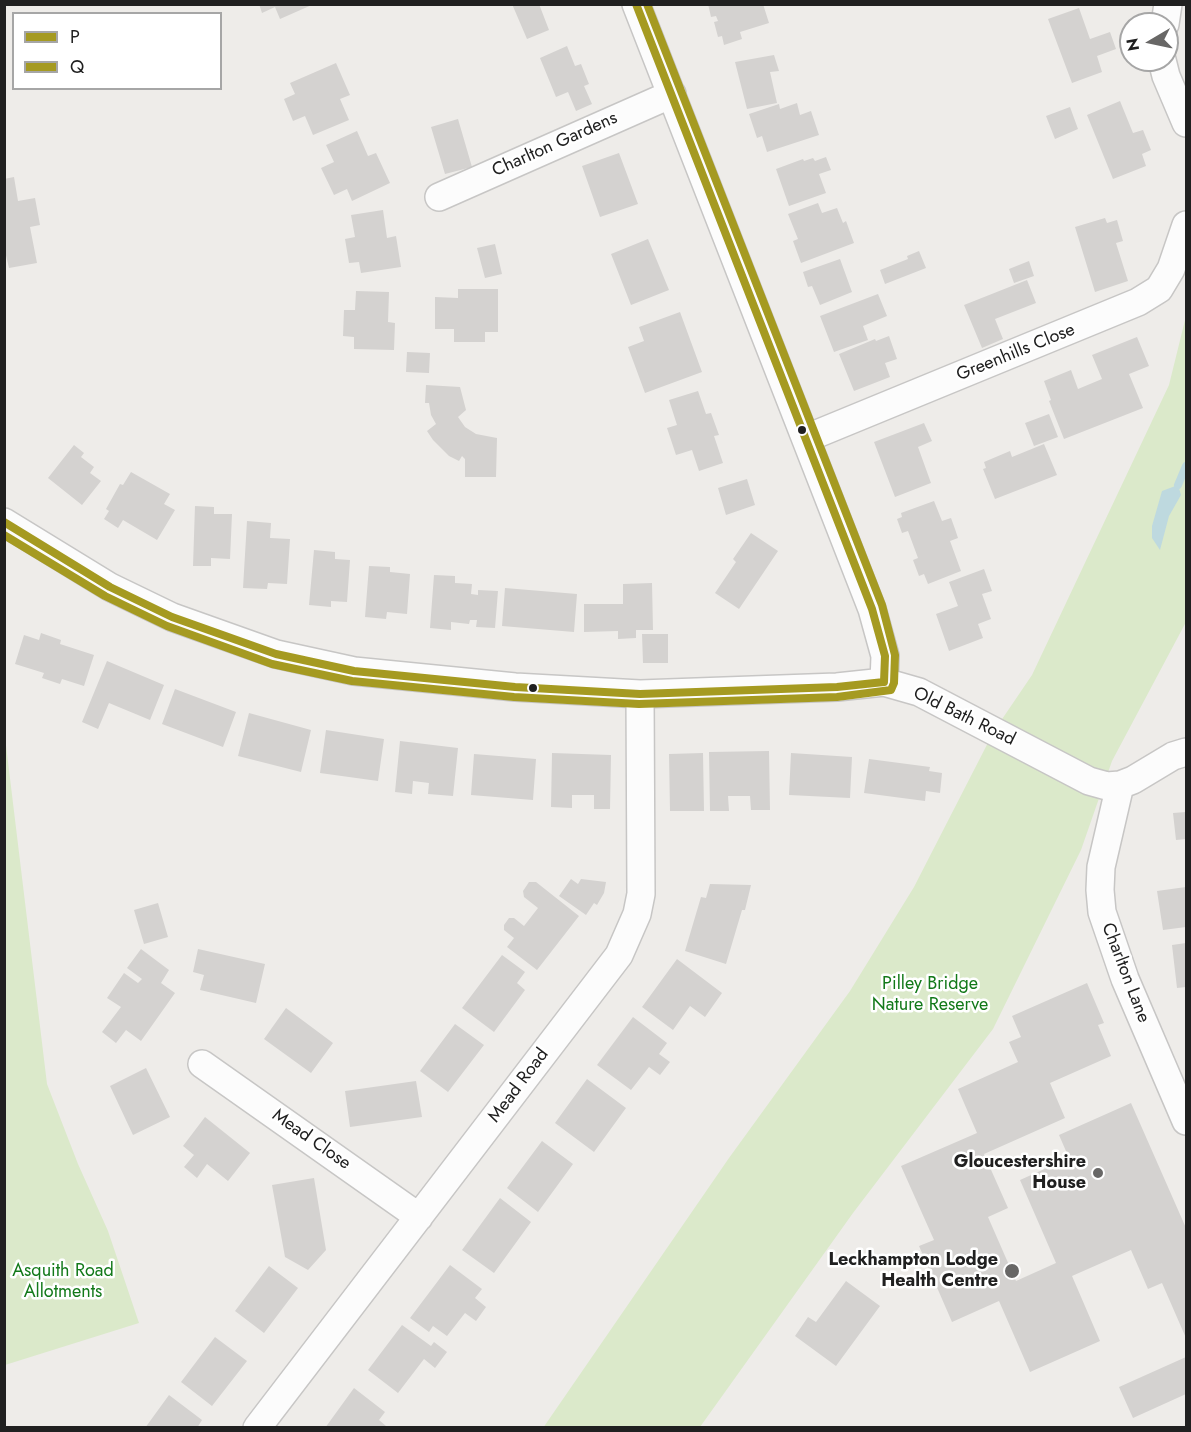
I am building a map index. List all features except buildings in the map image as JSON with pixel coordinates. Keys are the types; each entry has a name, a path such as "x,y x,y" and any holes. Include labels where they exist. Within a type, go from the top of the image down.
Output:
{"street":[{"path":"636,4 872,609 885,656 884,682"},
{"path":"1165,72 1186,123"},
{"name":"Charlton Gardens","path":"439,197 672,94"},
{"name":"Greenhills Close","path":"807,438 1138,302 1158,289 1171,269 1186,225"},
{"name":"Old Bath Road","path":"4,522 110,586 171,617 276,654 354,671 515,687 640,694 837,687 884,682 919,692 1098,784 1120,785"},
{"name":"Mead Road","path":"257,1428 619,955 637,914 641,894 640,694"},
{"path":"1120,785 1173,756 1186,752"},
{"name":"Charlton Lane","path":"1120,785 1101,867 1102,912 1125,979 1186,1121"},
{"name":"Mead Close","path":"202,1064 419,1217"}],"green space":[{"name":"Pilley Bridge Nature Reserve","path":"1186,316 1186,622 1112,761 1081,850 993,1029 853,1213 700,1427 543,1428 729,1158 850,991 914,887 994,731 1032,675 1169,385"},
{"name":"Asquith Road Allotments","path":"5,737 47,1084 78,1164 108,1231 139,1323 5,1365"}],"water":[{"path":"1178,485 1181,495 1169,516 1160,550 1152,538 1152,526 1162,491"}],"waterway":[{"path":"1178,485 1186,466"}],"transit line":[{"name":"P","path":"4,522 110,587 172,617 276,654 354,671 515,687 640,694 837,687 884,682 885,656 872,609 636,4"},
{"name":"Q","path":"4,535 105,596 167,626 272,664 352,681 514,697 639,704 837,697 891,690 894,683 895,655 882,605 647,4"}],"place":[{"name":"Gloucestershire House","path":"1098,1173"},
{"name":"Leckhampton Lodge Health Centre","path":"1012,1271"}]}
